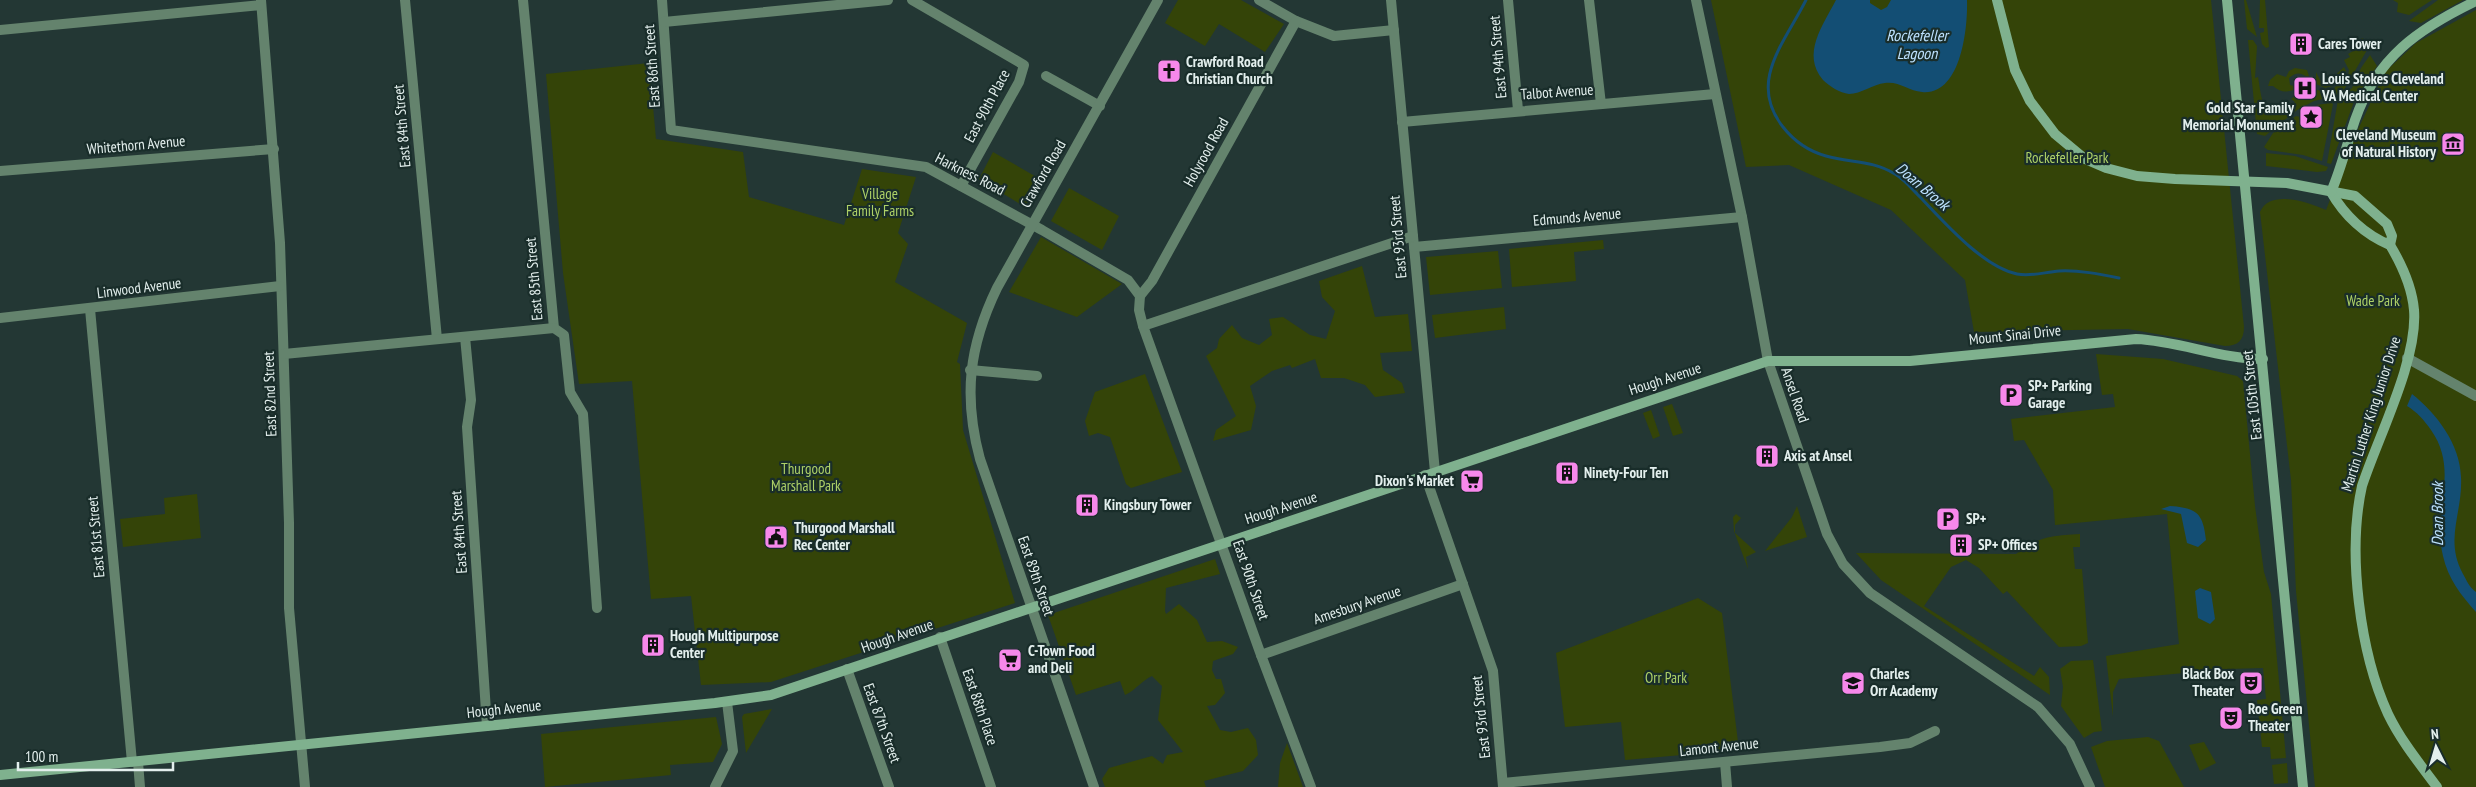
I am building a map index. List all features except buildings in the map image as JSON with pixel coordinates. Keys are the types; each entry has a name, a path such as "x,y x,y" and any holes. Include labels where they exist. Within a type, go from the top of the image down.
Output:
{"street":[{"name":"East 84th Street","path":"405,0 437,339"},
{"name":"East 85th Street","path":"523,0 554,328 564,334 570,392 583,414 597,608"},
{"name":"East 86th Street","path":"662,0 671,130"},
{"path":"664,22 888,0"},
{"name":"East 90th Place","path":"912,0 1024,65 1019,82 961,186"},
{"name":"Crawford Road","path":"970,370 986,309 1158,0"},
{"path":"1259,0 1296,20 1334,36 1394,30"},
{"name":"East 93rd Street","path":"1391,0 1414,247 1430,473 1463,584 1492,671 1503,785"},
{"name":"East 94th Street","path":"1508,0 1518,110"},
{"path":"1589,0 1601,104"},
{"name":"Ansel Road","path":"1696,0 1742,217 1768,361 1824,525 1847,569 1870,593 2030,700 2046,714 2070,744 2090,787"},
{"name":"Martin Luther King Junior Drive","path":"1996,0 2010,54 2022,86 2038,114 2075,152 2097,165 2137,176 2174,180 2287,183 2355,196 2372,208 2391,230 2390,246 2406,277 2413,302 2412,342 2361,492 2355,527 2358,576 2365,640 2381,695 2399,733 2438,787"},
{"name":"East 105th Street","path":"2227,0 2243,181 2263,359 2304,787"},
{"path":"2390,246 2380,241 2342,212 2331,192 2356,118 2369,90 2388,60 2415,35 2476,1"},
{"path":"0,30 261,3"},
{"name":"East 82nd Street","path":"261,3 274,149 284,354 289,608 305,787"},
{"name":"Holyrood Road","path":"1140,296 1152,281 1296,20"},
{"path":"1046,76 1100,106"},
{"name":"Talbot Avenue","path":"1402,122 1518,110 1715,94"},
{"name":"Harkness Road","path":"671,130 926,167 1032,224 1128,280 1140,296"},
{"name":"Whitethorn Avenue","path":"0,171 274,149"},
{"name":"Edmunds Avenue","path":"1414,247 1742,217"},
{"path":"1140,296 1139,310 1143,326 1413,236"},
{"name":"Linwood Avenue","path":"0,318 280,286"},
{"name":"East 81st Street","path":"90,309 135,762 140,787"},
{"name":"East 90th Street","path":"1143,326 1261,655 1312,787"},
{"path":"284,354 554,328"},
{"name":"East 84th Street","path":"465,337 470,400 467,427 487,726"},
{"name":"Mount Sinai Drive","path":"1768,361 1910,361 2130,339 2171,343 2238,359 2263,359"},
{"path":"2407,358 2476,396"},
{"name":"Hough Avenue","path":"0,775 727,702 770,695 1768,361"},
{"path":"970,370 1037,376"},
{"name":"East 89th Street","path":"970,370 970,397 977,447 1094,787"},
{"name":"Amesbury Avenue","path":"1261,655 1463,584"},
{"name":"East 88th Place","path":"940,637 991,787"},
{"name":"East 87th Street","path":"847,669 889,787"},
{"path":"715,787 733,751 727,702"},
{"name":"Lamont Avenue","path":"1503,785 1910,743 1935,731"},
{"path":"1724,762 1727,787"}],"green space":[{"path":"1178,0 1241,0 1284,24 1265,52 1219,24 1205,46 1165,23"},
{"name":"Rockefeller Park","path":"1711,0 2211,0 2244,327 2241,339 2233,345 2225,346 2128,329 1974,332 1965,280 1891,210 1789,165 1746,167"},
{"path":"2244,0 2246,0 2257,37 2247,29"},
{"path":"2260,0 2265,0 2269,47 2266,48 2262,44 2260,33 2264,32 2264,28 2259,28"},
{"path":"2393,0 2432,0 2409,15 2397,12 2398,3"},
{"path":"2438,0 2463,0 2421,23 2409,21"},
{"name":"Wade Park","path":"2476,10 2476,787 2315,787 2296,591 2291,480 2260,212 2265,205 2280,199 2299,201 2326,210 2354,138 2385,72 2416,43"},
{"path":"2363,38 2367,50 2344,90 2336,96 2314,101 2297,110 2265,136 2257,134 2248,40 2253,40 2257,46 2255,78 2258,77 2262,100 2268,109 2278,113 2287,109 2295,102 2291,99 2302,91 2314,89 2325,92 2332,90 2348,75 2349,70 2344,60 2350,57 2348,54 2353,51 2353,43"},
{"path":"2370,55 2377,66 2355,99 2331,164 2327,163 2338,100 2352,88 2361,68"},
{"name":"Thurgood Marshall Park","path":"649,63 656,139 743,152 749,197 844,225 862,169 916,177 898,233 908,244 895,282 967,323 957,362 960,364 963,430 1015,603 771,682 701,685 691,596 651,599 632,381 579,384 563,273 546,74"},
{"path":"2344,67 2346,71 2333,86 2325,88 2316,84 2316,72 2320,80 2326,84"},
{"path":"2295,68 2307,70 2310,79 2298,73 2289,78 2290,85 2294,86 2300,82 2306,85 2286,92 2273,86 2268,86 2270,80 2277,74 2286,77 2289,71"},
{"path":"2333,104 2322,161 2303,155 2268,150 2264,147 2273,133 2296,116 2304,118 2307,126 2316,125 2318,117 2313,113 2316,105"},
{"path":"993,152 1040,179 1025,207 979,179"},
{"path":"2266,153 2295,156 2328,167 2326,171 2317,172 2266,166"},
{"path":"1069,188 1119,216 1102,250 1051,221"},
{"path":"1041,237 1122,284 1077,317 1009,292"},
{"path":"1603,240 1604,249 1574,252 1576,281 1512,287 1509,249"},
{"path":"1498,251 1502,288 1430,295 1426,257"},
{"path":"1362,266 1375,317 1408,314 1412,351 1380,353 1383,370 1402,383 1405,393 1375,397 1365,385 1344,378 1321,378 1315,359 1292,368 1290,365 1272,371 1250,386 1256,406 1251,430 1213,441 1216,430 1236,416 1206,356 1217,348 1219,339 1232,325 1242,338 1259,345 1272,335 1269,319 1283,317 1310,335 1326,339 1335,311 1322,297 1319,281"},
{"path":"1504,307 1506,329 1435,338 1432,315"},
{"path":"2096,354 2163,359 2237,376 2243,381 2255,506 2264,572 2271,594 2286,758 2271,759 2270,747 2262,747 2257,700 2266,699 2263,668 2228,669 2119,679 2113,692 2113,717 2106,656 2179,644 2167,514 2055,525 2053,490 2024,440 2014,441 2011,419 2115,407 2113,394 2102,395"},
{"path":"1145,374 1182,472 1131,488 1126,484 1110,437 1098,433 1089,436 1085,421 1095,392"},
{"path":"1672,404 1683,433 1673,436 1663,407"},
{"path":"1651,410 1660,436 1653,439 1643,413"},
{"path":"197,494 201,538 123,547 120,519 165,514 164,498"},
{"path":"1797,506 1807,537 1765,551 1792,517"},
{"path":"1736,514 1741,518 1735,525 1735,533 1756,552 1746,557 1748,569 1734,531 1733,517"},
{"path":"2080,534 2080,547 2073,547 2075,569 2082,569 2088,643 2081,646 2059,647 2007,591 2003,594 1979,568 1966,560 1951,567 1924,606 2034,676 2040,667 2049,677 2050,695 1881,580 1856,553 2016,554 2039,540 2061,535"},
{"path":"1215,559 1220,574 1166,588 1165,611 1166,614 1179,604 1197,620 1207,642 1222,641 1238,647 1233,654 1213,661 1212,670 1216,679 1221,679 1225,693 1215,705 1207,706 1220,730 1231,732 1248,728 1256,740 1258,755 1243,771 1204,781 1206,787 1105,787 1102,779 1109,768 1152,756 1163,764 1167,755 1183,752 1158,720 1162,686 1152,676 1125,695 1120,681 1076,695 1048,615"},
{"name":"Orr Park","path":"1698,598 1722,613 1739,750 1625,760 1621,722 1565,727 1556,653"},
{"path":"2093,660 2102,731 2094,732 2084,738 2061,706 2063,687 2060,669 2071,661"},
{"path":"772,709 746,753 742,717 744,714"},
{"path":"716,717 722,744 713,762 670,765 671,775 545,787 541,734"},
{"path":"2148,737 2159,741 2184,787 2105,787 2091,747 2107,741"},
{"path":"2204,742 2216,763 2200,771 2189,745"},
{"path":"1287,743 1303,787 1278,787 1280,763"},
{"path":"2287,763 2288,783 2274,784 2272,765"}],"water":[{"name":"Rockefeller Lagoon","path":"1836,0 1870,0 1870,3 1881,10 1887,7 1891,0 1967,0 1966,27 1960,58 1954,72 1946,83 1935,90 1922,92 1890,83 1880,84 1849,94 1831,87 1823,80 1817,70 1814,50 1820,29"},
{"path":"2412,394 2430,411 2446,431 2460,465 2461,490 2455,549 2463,574 2476,592 2476,612 2456,586 2445,564 2441,539 2445,476 2444,461 2439,445 2431,430 2407,406"},
{"path":"2170,506 2187,508 2200,518 2206,540 2198,547 2187,543 2181,514 2161,509"},
{"path":"2200,588 2211,592 2215,619 2210,624 2198,618 2195,591"}],"waterway":[{"name":"Doan Brook","path":"1806,0 1780,47 1773,62 1769,78 1768,94 1773,110 1783,127 1792,137 1819,154 1878,166 1895,174 1965,242 1991,263 2004,270 2022,275 2066,271 2119,278"}],"place":[{"name":"Cares Tower","path":"2301,44"},
{"name":"Crawford Road Christian Church","path":"1169,71"},
{"name":"Louis Stokes Cleveland VA Medical Center","path":"2305,88"},
{"name":"Gold Star Family Memorial Monument","path":"2311,117"},
{"name":"Cleveland Museum of Natural History","path":"2453,144"},
{"name":"SP+ Parking Garage","path":"2011,395"},
{"name":"Axis at Ansel","path":"1767,456"},
{"name":"Ninety-Four Ten","path":"1567,473"},
{"name":"Dixon's Market","path":"1472,481"},
{"name":"Kingsbury Tower","path":"1087,505"},
{"name":"SP+","path":"1948,519"},
{"name":"Thurgood Marshall Rec Center","path":"776,537"},
{"name":"SP+ Offices","path":"1961,545"},
{"name":"Hough Multipurpose Center","path":"653,645"},
{"name":"C-Town Food and Deli","path":"1010,660"},
{"name":"Charles Orr Academy","path":"1853,683"},
{"name":"Black Box Theater","path":"2251,683"},
{"name":"Roe Green Theater","path":"2231,718"}],"park label":[{"name":"Village Family Farms","path":"880,202"}]}
